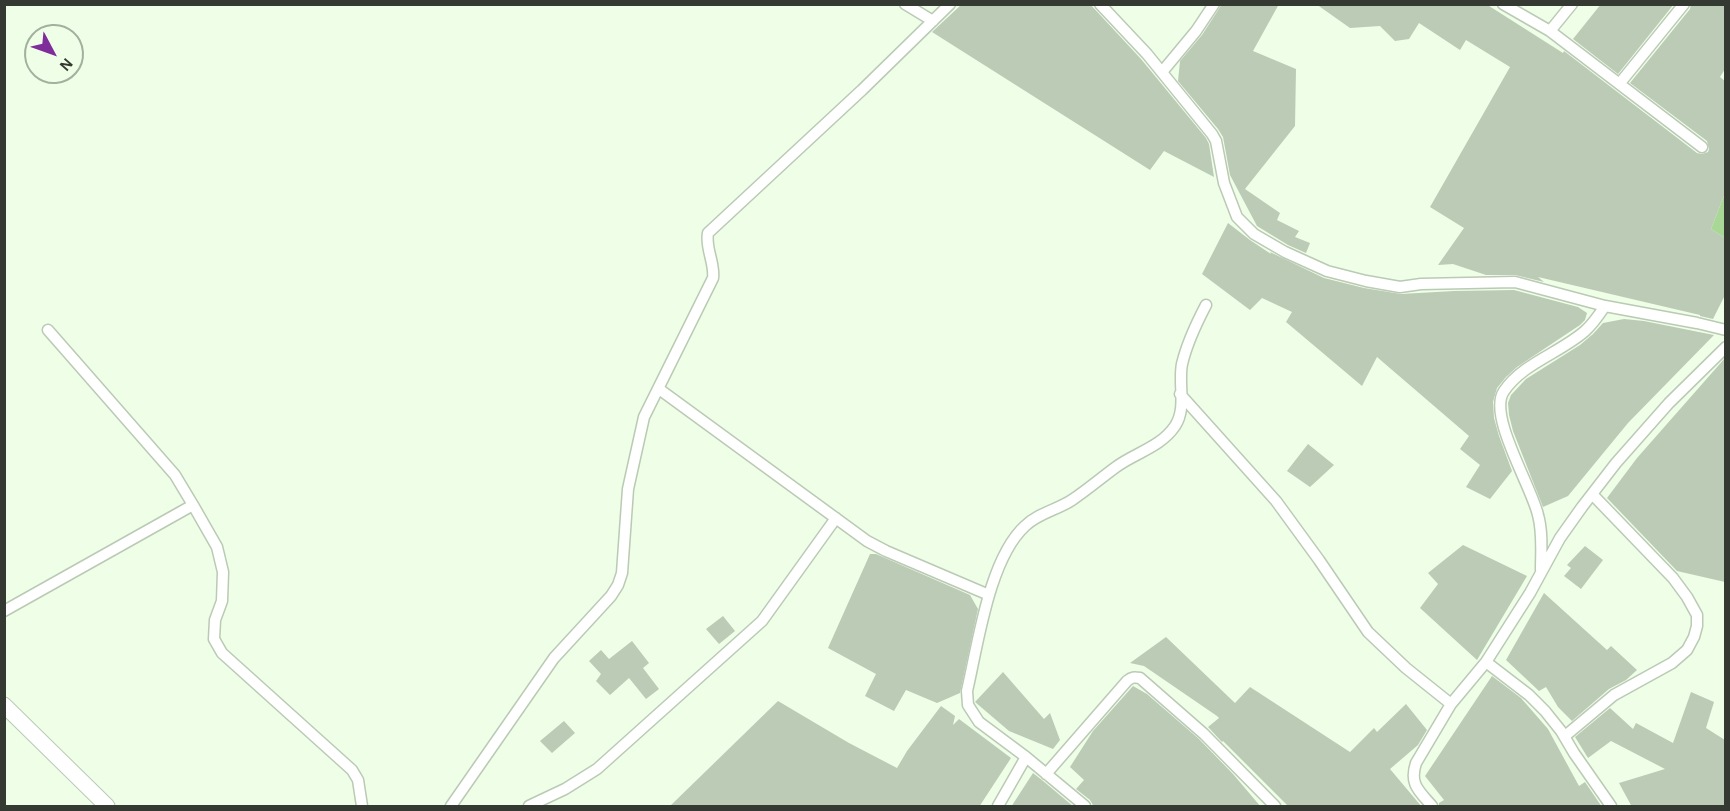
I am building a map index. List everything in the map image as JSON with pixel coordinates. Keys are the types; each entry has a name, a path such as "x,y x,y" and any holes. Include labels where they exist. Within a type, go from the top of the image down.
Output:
{"street":[{"path":"905,4 933,21"},
{"path":"451,807 554,658 611,596 618,585 622,573 628,489 644,417 713,278 708,233 862,90 950,4"},
{"path":"1100,4 1147,54 1216,141 1224,183 1237,217 1254,234 1285,252 1327,271 1377,283 1400,287 1421,284 1515,282 1605,306 1725,330"},
{"path":"1162,72 1196,31 1214,4"},
{"path":"1503,4 1550,31 1702,147"},
{"path":"1550,31 1572,4"},
{"path":"1620,83 1684,4"},
{"path":"1084,807 1026,757 979,722 968,705 967,691 989,595 1007,548 1024,526 1040,514 1071,501 1120,464 1161,442 1175,426 1181,413 1182,365 1193,330 1206,305"},
{"path":"1541,572 1539,517 1532,495 1504,431 1500,397 1517,377 1584,332 1605,306"},
{"path":"48,330 175,475 217,547 223,572 222,601 215,620 214,639 222,653 352,770 358,780 362,807"},
{"path":"1431,807 1414,784 1413,772 1451,704 1486,662 1530,593 1560,538 1592,494 1669,403 1725,347"},
{"path":"659,388 867,541 989,595"},
{"path":"1180,394 1276,501 1368,632 1406,668 1451,704"},
{"path":"1564,736 1614,695 1672,663 1687,650 1697,626 1697,615 1673,578 1592,494"},
{"path":"4,611 194,505"},
{"path":"529,807 565,789 597,769 762,621 836,518"},
{"path":"1486,662 1529,695 1545,711 1611,807"},
{"path":"1046,774 1127,681 1135,677 1140,678 1204,734 1275,807"},
{"path":"4,705 107,807"},
{"path":"998,807 1026,757"}],"green space":[{"path":"1725,193 1725,238 1711,229"}],"building":[{"path":"962,4 1090,4 1141,59 1206,138 1214,177 1164,151 1150,170 932,32"},
{"path":"1222,4 1279,4 1253,51 1296,69 1295,126 1245,189 1280,213 1277,220 1299,231 1295,237 1310,243 1306,253 1257,226 1230,175 1223,137 1178,81 1180,61 1202,35"},
{"path":"1316,4 1486,4 1563,53 1564,51 1697,153 1702,154 1708,152 1707,141 1630,83 1690,9 1691,4 1725,4 1725,69 1720,77 1725,81 1725,193 1711,229 1725,238 1725,295 1713,319 1538,277 1544,282 1515,275 1486,275 1453,264 1438,265 1464,228 1430,207 1510,67 1466,40 1460,50 1419,23 1409,39 1395,41 1380,26 1350,28"},
{"path":"1601,4 1674,4 1618,74 1573,39"},
{"path":"1228,223 1271,254 1270,252 1324,278 1401,294 1514,290 1578,307 1587,313 1580,325 1517,367 1497,388 1493,402 1494,418 1512,471 1490,499 1466,487 1480,465 1460,449 1469,436 1377,357 1362,386 1286,322 1292,312 1262,298 1250,310 1202,274"},
{"path":"1624,319 1714,335 1628,423 1568,496 1543,507 1513,431 1508,403 1511,395 1526,379 1580,345 1603,323"},
{"path":"1725,358 1725,582 1677,571 1607,498 1637,458"},
{"path":"1308,444 1334,465 1310,487 1287,471"},
{"path":"1463,545 1527,576 1477,660 1420,608 1438,584 1428,573"},
{"path":"1585,546 1603,560 1581,589 1564,576 1571,568 1567,565"},
{"path":"870,554 876,554 970,595 978,609 960,693 937,703 906,690 894,711 865,696 876,674 828,648"},
{"path":"1544,593 1607,650 1611,646 1637,670 1626,680 1609,689 1572,721 1558,707 1546,687 1539,691 1506,660"},
{"path":"723,616 735,631 719,644 706,629"},
{"path":"1166,637 1235,703 1250,687 1350,752 1374,728 1377,732 1406,704 1427,730 1418,745 1390,769 1422,807 1289,807 1208,727 1219,718 1217,716 1144,666 1130,663"},
{"path":"632,641 649,663 643,668 659,689 646,699 629,678 610,695 596,681 601,674 589,661 601,650 609,659"},
{"path":"1003,672 1044,719 1050,713 1060,740 1053,749 1009,731 975,702"},
{"path":"1492,676 1521,698 1548,729 1579,786 1585,782 1602,807 1439,807 1439,803 1444,800 1425,776"},
{"path":"1133,686 1147,694 1199,739 1261,807 1094,807 1090,800 1076,789 1084,780 1070,767 1093,731"},
{"path":"1691,692 1714,702 1706,728 1725,740 1725,807 1632,807 1619,783 1665,769 1611,741 1588,758 1575,737 1610,708 1633,729 1636,723 1673,743"},
{"path":"778,701 897,768 941,706 955,716 953,725 959,719 1011,758 979,807 784,807 781,805 669,807"},
{"path":"564,721 575,733 552,753 540,741"},
{"path":"1033,773 1042,780 1074,807 1011,807"}]}
